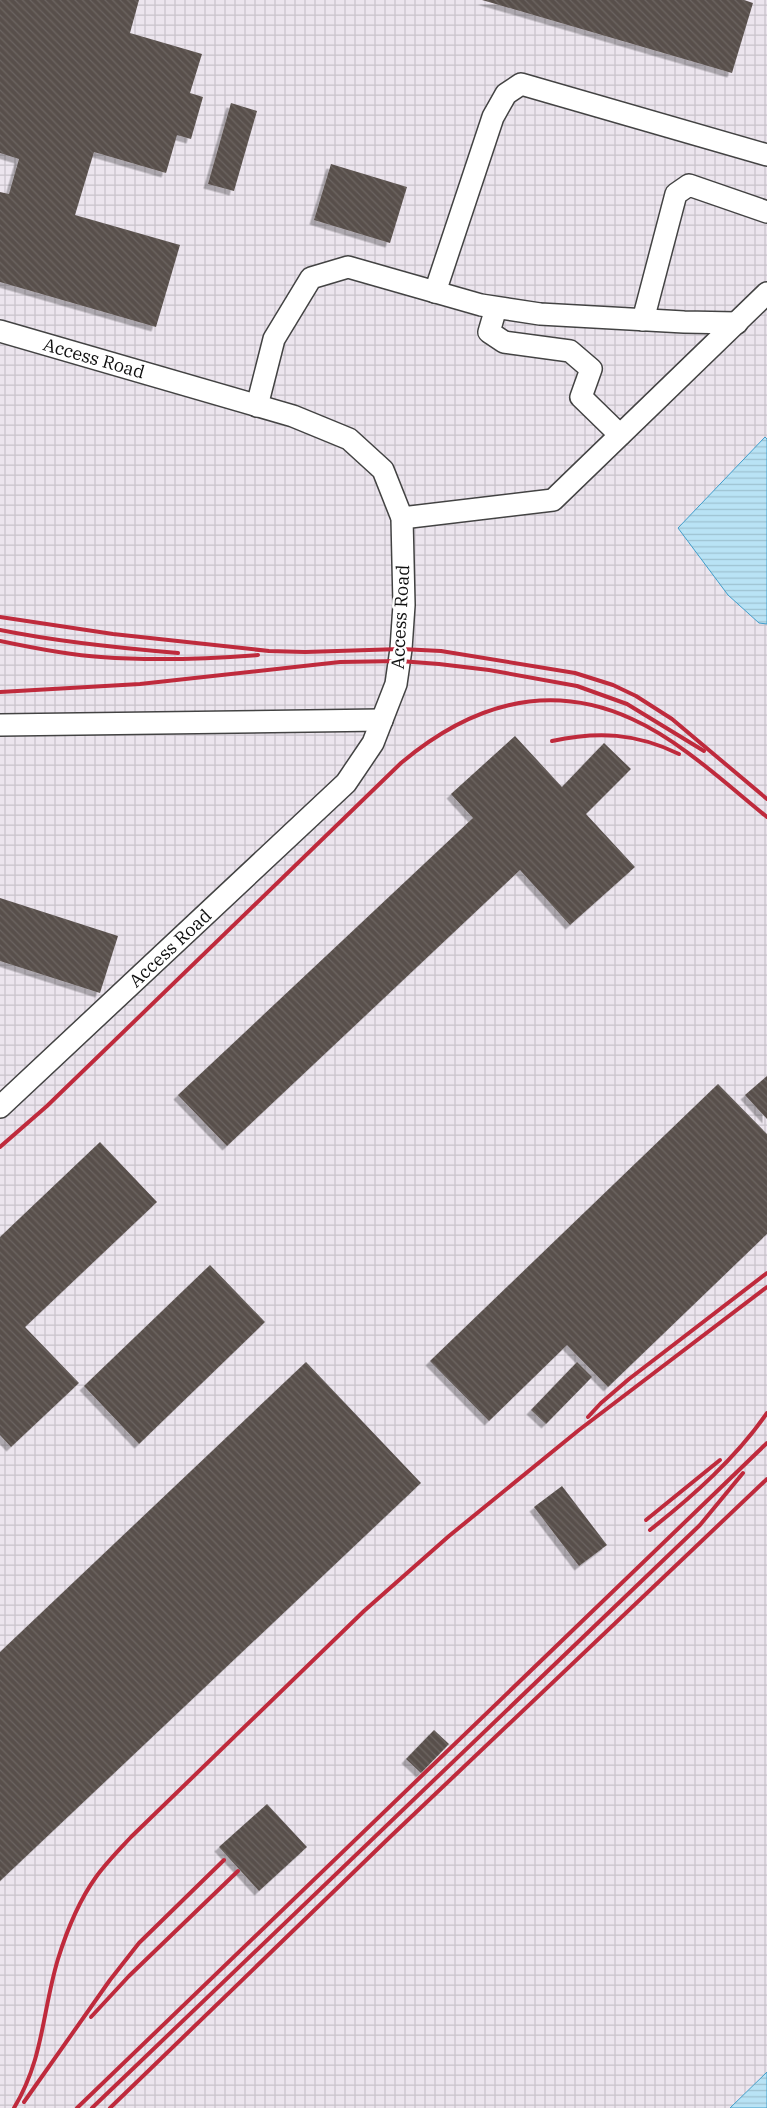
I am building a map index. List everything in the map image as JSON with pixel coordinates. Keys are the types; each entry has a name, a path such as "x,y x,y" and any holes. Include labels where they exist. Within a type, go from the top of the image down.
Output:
{"lane":[{"path":"435,292 493,117 506,94 520,84 767,155"},
{"path":"643,320 676,194 689,185 767,212"},
{"path":"257,406 274,339 311,278 348,267 496,308 540,314 643,320 737,322"},
{"path":"402,518 553,500 767,293"},
{"path":"496,308 489,332 504,342 570,351 591,368 581,397 620,434"},
{"name":"Access Road","path":"0,331 293,416 349,439 384,470 402,518 404,605 402,649 396,684 374,743 346,782 0,1107"},
{"path":"0,725 382,720"}],"shaded area":[{"path":"0,0 767,0 767,2072 730,2108 0,2108"}],"water":[{"path":"765,437 767,439 767,624 759,623 728,595 678,528"},
{"path":"767,2072 767,2108 730,2108"}],"building":[{"path":"0,0 139,0 130,33 202,54 190,93 203,97 191,139 177,135 166,173 94,152 75,215 180,245 156,327 0,282 0,192 9,194 19,159 0,153"},
{"path":"482,0 744,0 753,3 732,73"},
{"path":"231,103 257,111 234,191 208,184"},
{"path":"331,164 407,187 390,243 314,220"},
{"path":"515,736 562,787 604,743 631,769 586,814 635,867 570,925 520,870 227,1146 178,1095 473,818 451,794"},
{"path":"0,898 118,936 100,993 0,961"},
{"path":"767,1076 767,1119 745,1095"},
{"path":"718,1084 767,1134 767,1234 608,1387 567,1345 489,1421 430,1361"},
{"path":"100,1142 157,1202 25,1327 79,1383 11,1447 0,1435 0,1237"},
{"path":"210,1265 265,1322 139,1444 84,1386"},
{"path":"306,1362 421,1483 0,1881 0,1652"},
{"path":"577,1362 592,1377 546,1424 531,1410"},
{"path":"562,1486 607,1545 579,1566 534,1507"},
{"path":"434,1730 449,1744 421,1773 406,1759"},
{"path":"267,1804 307,1847 259,1891 219,1847"}],"railway":[{"path":"0,617 113,634 269,651 305,652 401,649 441,651 575,673 613,685 636,696 672,719 767,799"},
{"path":"0,630 89,644 178,653"},
{"path":"0,641 63,653 121,658 180,659 258,655"},
{"path":"0,692 140,684 340,662 400,661 439,664 489,670 577,686 627,704 704,751"},
{"path":"0,1147 47,1106 401,763 427,743 454,727 482,714 510,705 539,701 570,701 600,707 632,719 668,739 767,817"},
{"path":"552,741 585,736 617,736 647,742 679,754"},
{"path":"588,1417 629,1379 767,1273"},
{"path":"14,2108 24,2089 37,2053 58,1959 78,1906 100,1872 131,1837 364,1611 449,1536 579,1430 767,1287"},
{"path":"650,1530 713,1476 755,1430 767,1413"},
{"path":"77,2108 767,1443"},
{"path":"646,1520 720,1460"},
{"path":"92,2108 700,1525 743,1473"},
{"path":"110,2108 390,1837 767,1479"},
{"path":"24,2102 110,1980 139,1943 224,1860"},
{"path":"91,2017 129,1976 238,1871"}]}
